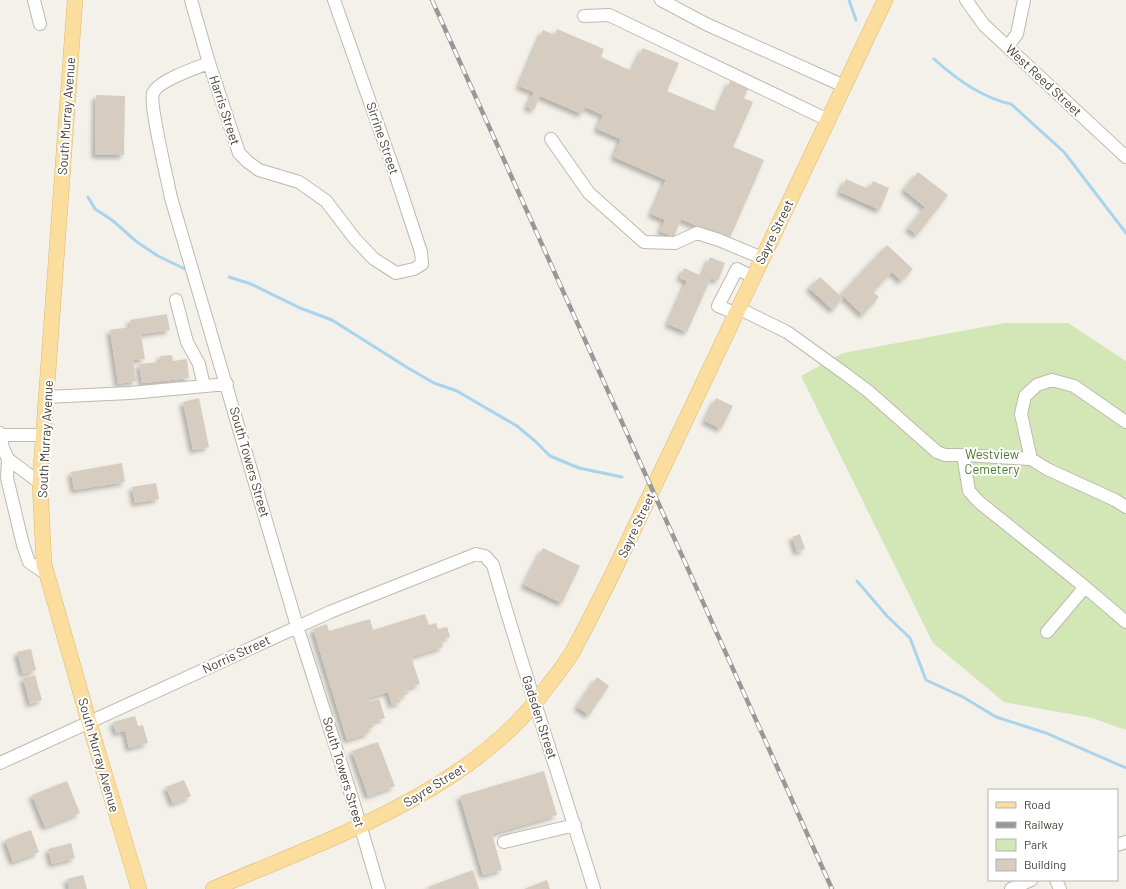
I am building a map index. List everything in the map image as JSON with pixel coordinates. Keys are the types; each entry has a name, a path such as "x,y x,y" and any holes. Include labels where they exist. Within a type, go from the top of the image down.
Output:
{"main road":[{"name":"South Murray Avenue","path":"75,0 40,483 45,573 88,722 139,889"},
{"name":"Sayre Street","path":"213,889 360,825 421,795 455,774 488,748 536,701 572,652 610,580 885,0"}],"street":[{"path":"34,0 40,24"},
{"name":"Harris Street","path":"191,0 209,63 239,153 259,170 299,182 326,201 355,239 374,259 396,273 408,270"},
{"name":"Sirrine Street","path":"334,0 421,252 422,264 414,269 408,270"},
{"path":"661,0 706,24 844,86"},
{"name":"West Reed Street","path":"966,0 984,26 1008,46 1126,157"},
{"path":"1008,46 1017,34 1024,0"},
{"path":"584,16 609,15 828,120"},
{"name":"South Towers Street","path":"209,63 175,77 159,87 153,94 153,105 171,198 297,626 379,889"},
{"path":"551,139 589,194 644,242 675,243 697,233 719,240 762,258"},
{"path":"176,300 187,342 199,364 204,386"},
{"path":"737,311 787,332 868,391 937,452 945,455 1031,459 1047,469 1115,500 1126,507"},
{"path":"1031,459 1021,414 1025,396 1037,385 1052,380 1074,386 1126,422"},
{"path":"46,397 130,393 227,384"},
{"path":"44,435 0,434 3,448 8,459 7,478 23,545 29,562 45,573"},
{"path":"963,455 970,490 979,502 1126,622"},
{"path":"8,459 40,483"},
{"name":"Gadsden Street","path":"476,554 485,556 493,565 516,645 536,701 543,729 575,825 594,889"},
{"name":"Norris Street","path":"0,763 297,626 476,554"},
{"path":"1047,632 1085,587"},
{"path":"504,842 575,825"},
{"path":"1011,889 1030,881"}],"green space":[{"name":"Westview Cemetery","path":"1005,323 1068,323 1126,361 1126,730 1092,718 1004,702 933,643 801,376 843,353"}],"building":[{"path":"557,29 604,49 601,57 632,71 643,48 679,63 667,91 717,112 730,81 748,89 744,98 753,102 733,147 764,160 729,240 681,219 674,237 660,231 665,220 651,214 666,180 614,157 621,139 597,129 603,115 585,107 582,114 540,96 534,110 527,107 534,92 519,86 543,30 555,35"},
{"path":"96,95 125,96 124,155 95,155"},
{"path":"918,172 948,195 917,235 908,228 925,207 904,190"},
{"path":"846,179 869,189 873,181 889,188 880,210 840,192"},
{"path":"887,245 913,269 901,281 892,272 873,292 879,297 863,315 841,294"},
{"path":"710,257 725,263 718,281 711,278 687,332 668,324 687,281 680,278 684,268 702,276"},
{"path":"820,277 843,298 833,310 809,288"},
{"path":"167,314 170,330 141,334 145,359 133,360 136,381 118,384 110,330 131,327 130,320"},
{"path":"172,355 173,361 187,359 189,378 142,383 139,364 160,362 160,356"},
{"path":"199,398 209,447 193,450 183,402"},
{"path":"716,398 733,406 721,429 705,421"},
{"path":"122,463 125,482 74,490 71,472"},
{"path":"156,483 159,499 135,503 132,487"},
{"path":"800,534 805,549 797,552 792,537"},
{"path":"543,548 580,566 562,603 524,585"},
{"path":"425,614 429,625 436,623 438,629 447,627 450,637 441,640 443,647 411,657 420,684 406,689 408,694 399,697 401,702 392,705 388,692 368,698 370,702 379,699 385,718 372,722 374,727 368,729 369,733 347,740 313,629 327,624 329,631 370,619 373,630"},
{"path":"31,649 36,670 23,674 17,652"},
{"path":"35,675 42,700 30,704 23,678"},
{"path":"597,677 609,686 589,715 577,707"},
{"path":"135,716 138,726 143,725 148,743 129,748 125,731 116,733 113,722"},
{"path":"378,742 395,786 368,796 352,751"},
{"path":"544,771 557,815 492,834 502,870 483,875 460,796"},
{"path":"184,780 191,796 173,804 166,787"},
{"path":"67,781 80,813 45,827 32,795"},
{"path":"31,830 39,852 13,862 5,840"},
{"path":"71,843 75,858 52,864 48,849"},
{"path":"473,870 479,889 429,889 428,887"},
{"path":"83,875 87,889 69,889 67,879"},
{"path":"547,880 550,889 524,889"}],"waterway":[{"path":"849,0 856,20"},
{"path":"934,59 951,74 970,87 990,97 1011,104 1064,152 1126,233"},
{"path":"88,197 95,209 112,220 137,242 158,256 185,269"},
{"path":"229,277 251,284 300,308 332,320 434,383 457,391 517,426 550,456 579,468 622,477"},
{"path":"857,581 887,616 910,638 926,680 963,697 996,717 1046,733 1126,768"}],"railway":[{"path":"432,0 832,889"}]}
